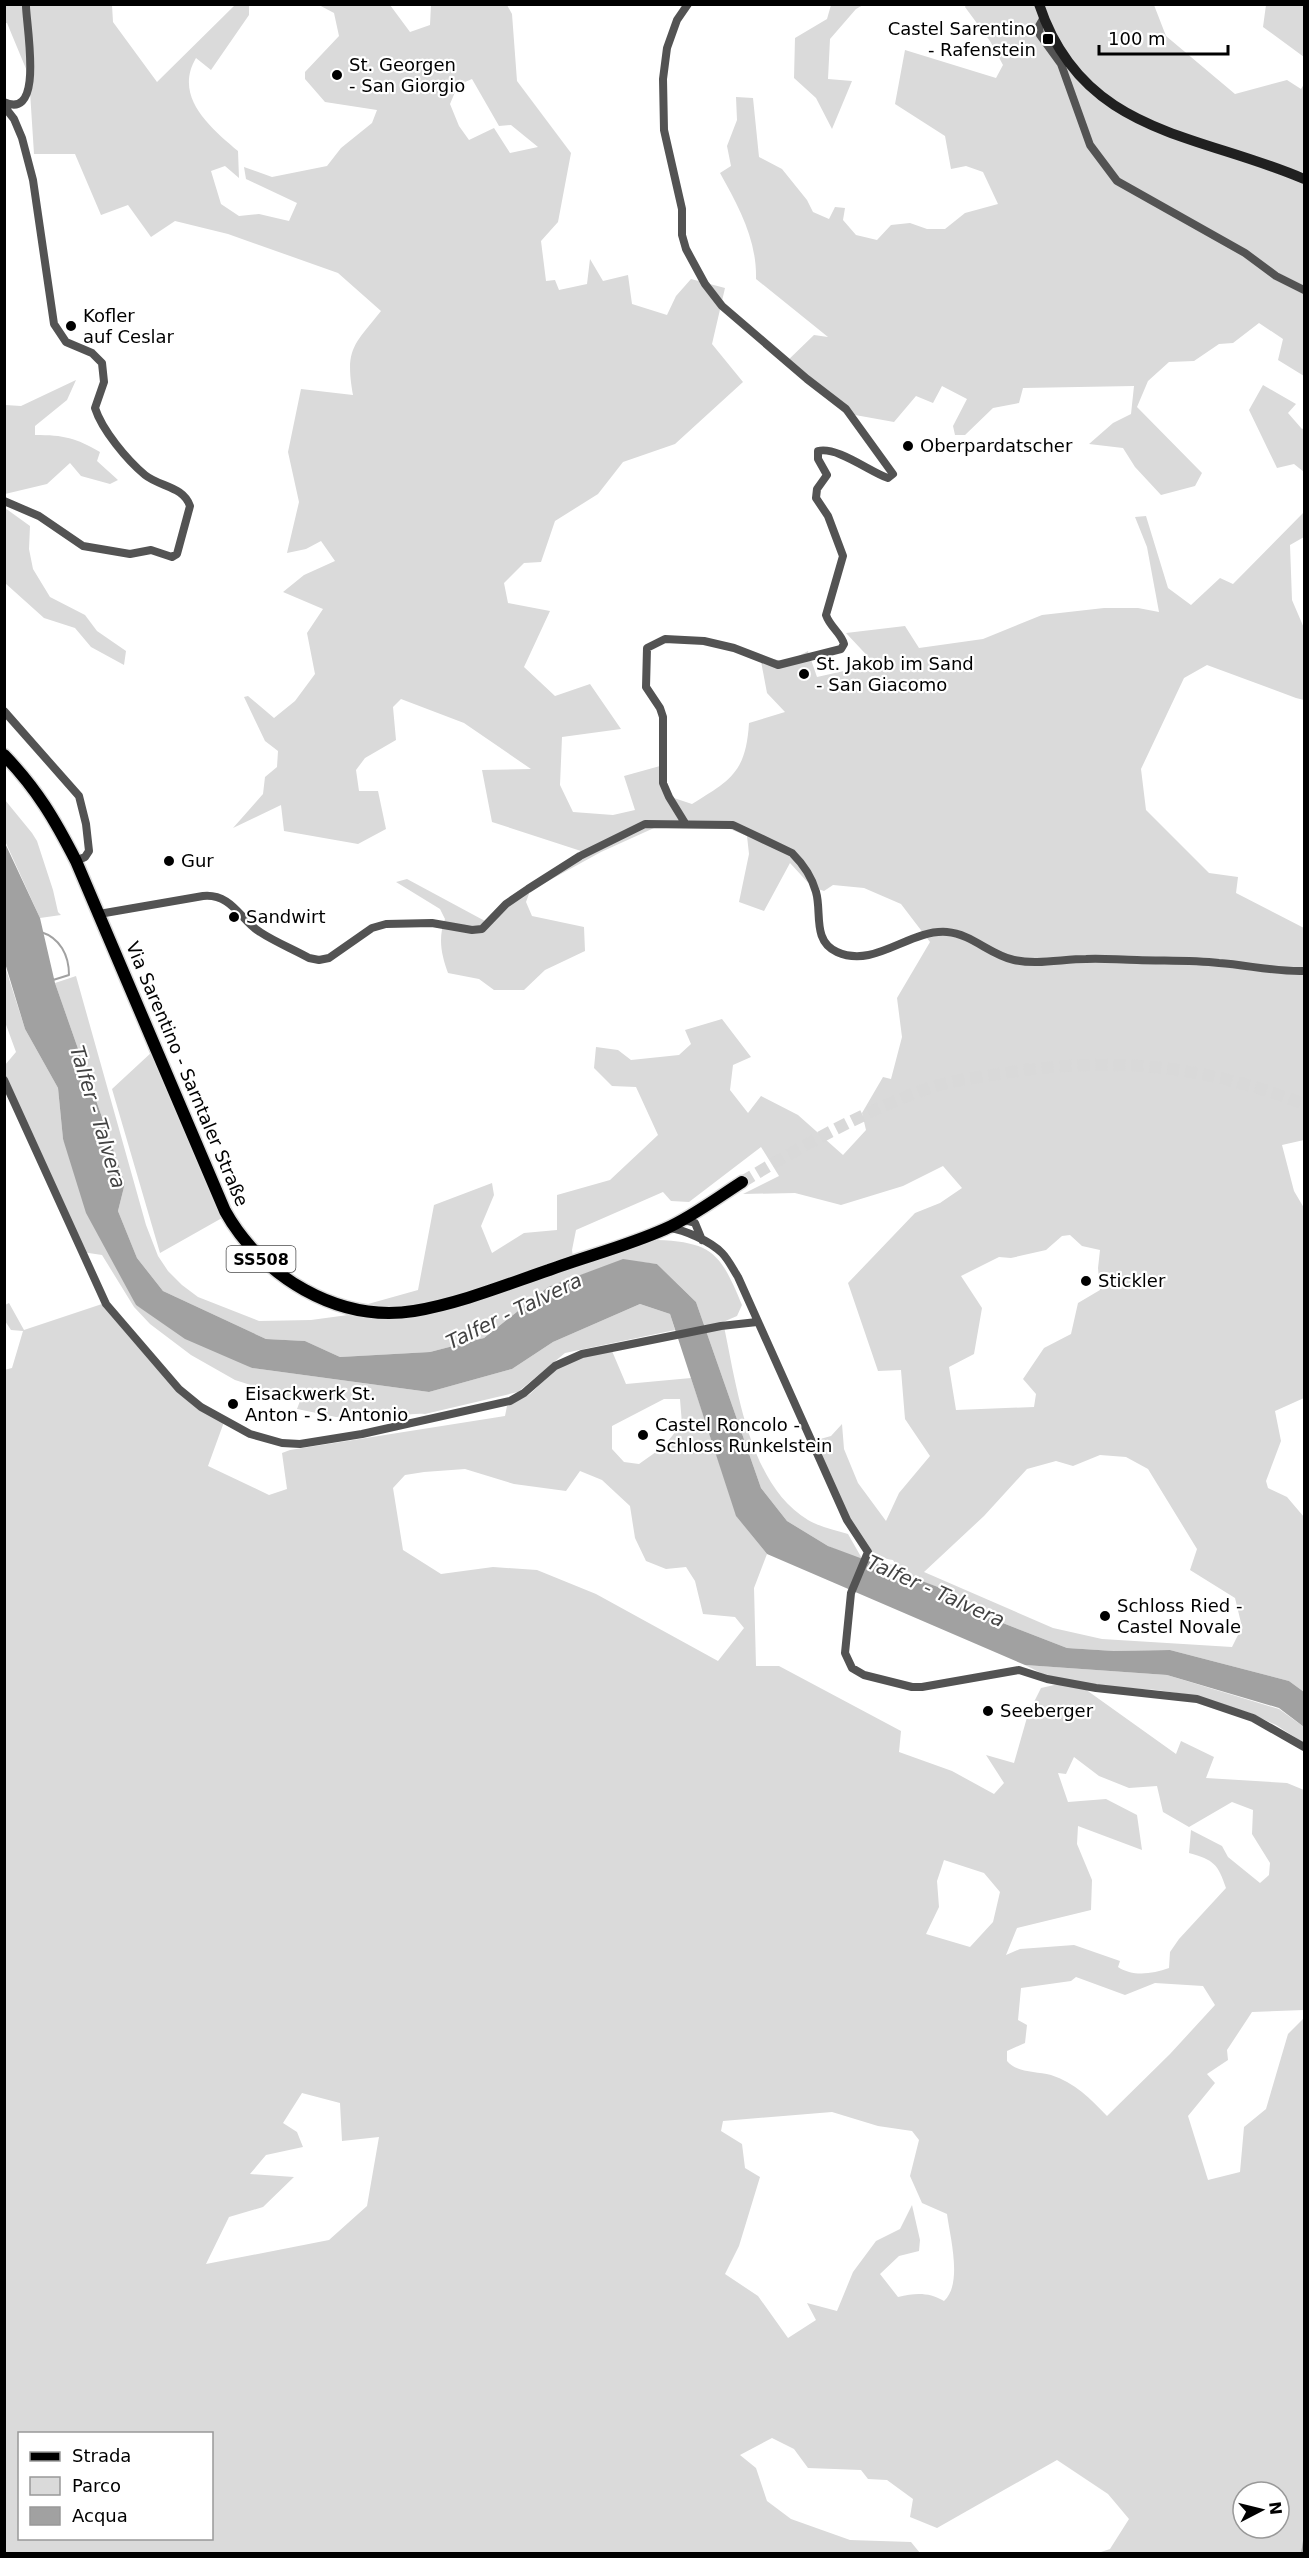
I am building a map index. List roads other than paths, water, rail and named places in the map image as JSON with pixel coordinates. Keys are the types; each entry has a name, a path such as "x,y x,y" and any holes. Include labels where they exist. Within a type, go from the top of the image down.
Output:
{"main road":[{"path":"1039,4 1043,19 1058,49 1070,66 1100,94 1131,117 1168,133 1281,169 1305,179"},
{"name":"Via Sarentino - Sarntaler Straße","path":"4,755 29,780 53,816 76,861 225,1211 254,1252 267,1265 294,1284 318,1297 350,1308 412,1311 457,1302 690,1220"},
{"name":"SS508","path":"690,1220 701,1208 742,1182"}],"street":[{"path":"4,501 39,516 83,546 130,554 151,550 172,557 177,554 190,506 180,493 146,476 113,441 95,408 104,382 102,363 92,353 66,342 54,324 33,180 22,138 5,103 13,104 22,100 31,82 26,4"},
{"path":"685,823 663,783 663,717 660,708 646,687 647,648 665,639 704,641 734,648 778,665 841,649 844,645 843,639 826,615 843,556 828,516 816,498 817,489 827,475 818,459 818,451 827,451 888,478 893,474 846,409 792,367 723,306 705,284 686,249 682,235 682,209 664,130 663,79 667,48 677,20 688,4"},
{"path":"1043,19 1039,30 1042,40 1061,64 1090,145 1117,182 1245,253 1276,276 1305,290"},
{"path":"4,711 79,796 86,824 89,851 85,857 76,861"},
{"path":"99,914 203,896 215,896 241,912 257,931 309,958 319,960 334,955 372,928 386,924 432,923 472,930 482,929 513,898 587,853 645,824 733,825 792,853 806,869 816,890 818,925 823,938 838,953 875,953 911,938 947,932 966,937 1011,960 1026,962 1088,959 1218,962 1282,972 1305,971"},
{"path":"4,1080 106,1304 179,1389 220,1420 250,1434 282,1443 300,1444 362,1434 510,1401 524,1393 555,1366 567,1359 721,1326 757,1322"},
{"path":"686,1234 683,1226 690,1220 702,1240"},
{"path":"667,1228 702,1240 721,1252 738,1277 757,1322 795,1399 847,1520 867,1555 851,1593 845,1653 852,1668 864,1675 912,1687 1018,1670 1096,1688 1197,1699 1253,1718 1305,1747"}],"water":[{"name":"Talfer - Talvera","path":"4,841 40,918 55,983 125,1183 118,1211 137,1258 163,1291 266,1339 305,1341 340,1357 430,1352 484,1338 548,1287 623,1259 657,1264 696,1302 761,1488 787,1521 828,1546 938,1587 990,1618 1067,1648 1114,1651 1170,1650 1289,1681 1304,1692 1304,1727 1279,1708 1167,1675 1025,1665 767,1554 736,1516 670,1314 640,1304 553,1342 512,1369 429,1392 252,1368 185,1339 136,1305 86,1213 63,1139 58,1088 25,1029 5,963"}],"waterway":[{"path":"41,932 58,943 67,961 69,975 53,980"},
{"path":"1302,2554 1304,2541"}],"tunnel":[{"path":"742,1182 834,1130 905,1097 947,1083 1005,1073 1083,1065 1157,1068 1230,1080 1304,1104"}],"place":[{"name":"Castel Sarentino - Rafenstein","path":"1048,39"},
{"name":"St. Georgen - San Giorgio","path":"337,75"},
{"name":"Kofler auf Ceslar","path":"71,326"},
{"name":"Oberpardatscher","path":"908,446"},
{"name":"St. Jakob im Sand - San Giacomo","path":"804,674"},
{"name":"Gur","path":"169,861"},
{"name":"Sandwirt","path":"234,917"},
{"name":"Stickler","path":"1086,1281"},
{"name":"Eisackwerk St. Anton - S. Antonio","path":"233,1404"},
{"name":"Castel Roncolo - Schloss Runkelstein","path":"643,1435"},
{"name":"Schloss Ried - Castel Novale","path":"1105,1616"},
{"name":"Seeberger","path":"988,1711"}]}
